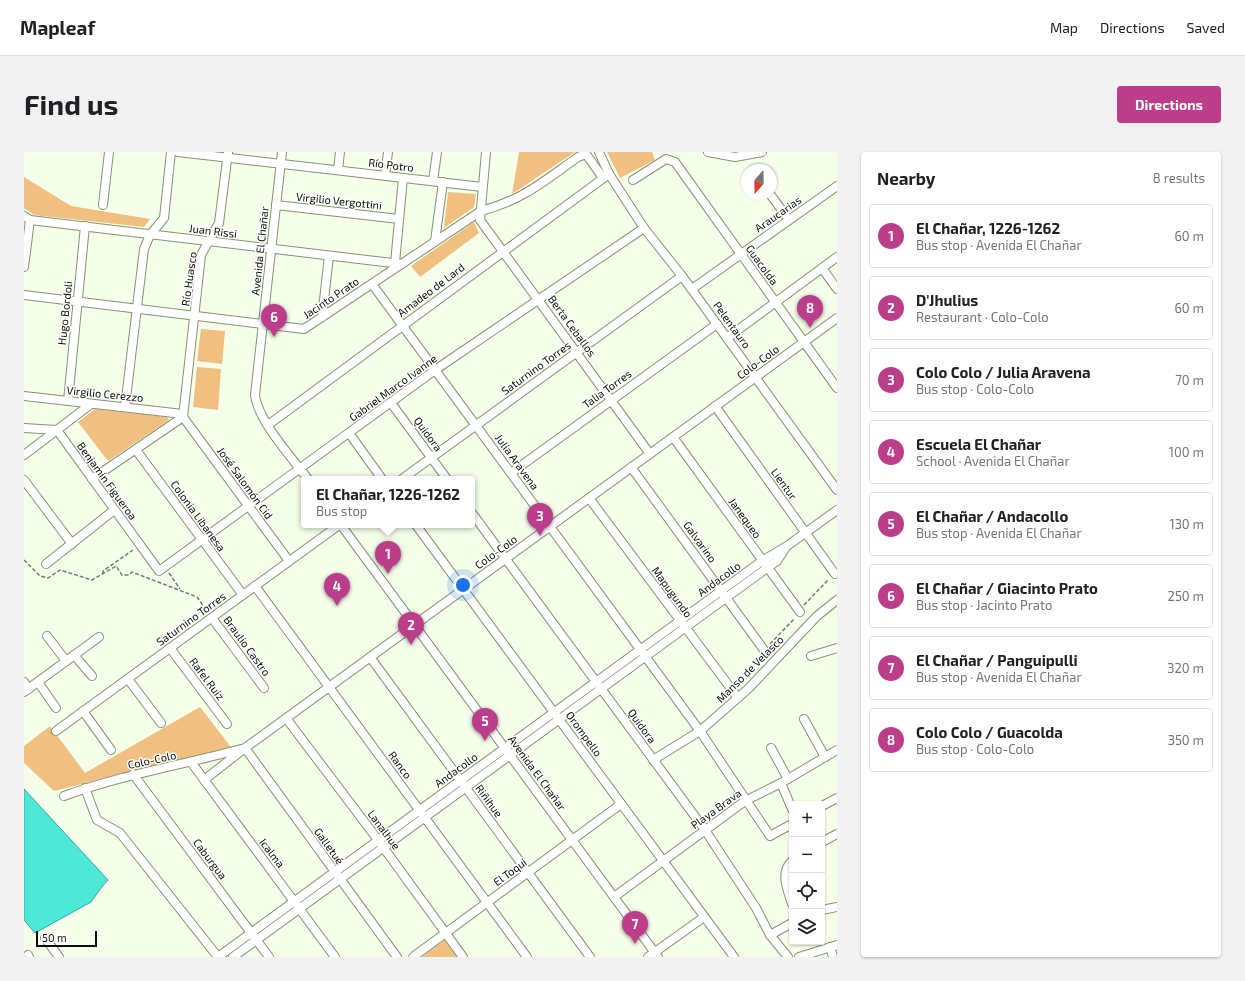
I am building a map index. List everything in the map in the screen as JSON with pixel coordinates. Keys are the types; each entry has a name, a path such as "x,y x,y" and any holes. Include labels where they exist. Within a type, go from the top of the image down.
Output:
{"street":[{"path":"103,205 109,152"},
{"path":"125,407 144,249 150,235 164,218 171,152"},
{"name":"Río Potro","path":"178,152 228,155 281,164 482,187"},
{"name":"Avenida El Chañar","path":"282,152 264,326 255,395 257,407 268,425 306,476"},
{"path":"338,170 340,152"},
{"path":"385,176 388,152"},
{"path":"433,181 437,152"},
{"name":"Berta Ceballos","path":"486,152 480,220 540,300 650,454"},
{"path":"599,152 606,176"},
{"path":"708,152 735,154 762,152"},
{"name":"Jacinto Prato","path":"24,295 264,326 304,329 372,284 398,264 481,211 502,206 527,194 578,157 586,154 606,176"},
{"name":"Río Huasco","path":"183,415 201,255 219,223 228,155"},
{"name":"Guacolda","path":"633,180 666,159 675,162 774,303 837,388"},
{"name":"Pelentauro","path":"606,176 644,228 692,289 837,490"},
{"name":"Amadeo de Lard","path":"268,425 606,176"},
{"path":"398,264 399,219 403,178"},
{"path":"435,241 443,182"},
{"name":"Araucarias","path":"692,289 837,186"},
{"path":"774,200 789,220"},
{"name":"Virgilio Vergottini","path":"276,205 399,219"},
{"path":"24,268 27,218"},
{"name":"Juan Rissi","path":"27,218 150,235 398,264"},
{"name":"Hugo Bordoli","path":"68,401 85,226"},
{"name":"Gabriel Marco Ivanne","path":"162,572 202,540 435,370 644,228"},
{"path":"322,317 329,256"},
{"path":"727,338 837,257"},
{"path":"822,268 837,289"},
{"name":"Saturnino Torres","path":"406,476 682,276"},
{"name":"Julia Aravena","path":"372,284 700,731 745,801 770,836 789,826"},
{"name":"Colo-Colo","path":"204,780 286,718 837,318"},
{"name":"Talia Torres","path":"511,473 717,324"},
{"name":"Virgilio Cerezzo","path":"24,396 183,415"},
{"name":"Quidora","path":"391,402 445,476"},
{"path":"24,455 91,404"},
{"name":"Lientur","path":"715,406 835,574"},
{"path":"92,479 136,450 183,415"},
{"name":"José Salomón Cid","path":"183,415 289,561"},
{"path":"24,428 57,430"},
{"name":"Benjamín Figueroa","path":"57,430 114,510 162,572"},
{"path":"349,433 380,476"},
{"name":"Janequeo","path":"673,437 800,612"},
{"name":"Colonia Libanesa","path":"136,450 243,595"},
{"name":"Galvarino","path":"631,467 764,650"},
{"path":"24,480 72,544"},
{"name":"Mapugundo","path":"589,498 738,698"},
{"path":"46,564 114,510"},
{"name":"Andacollo","path":"218,957 680,620 762,561 787,546 837,510"},
{"name":"Quidora","path":"475,517 705,830 756,908 770,935 788,957"},
{"name":"Saturnino Torres","path":"56,731 336,528"},
{"name":"Avenida El Chañar","path":"342,528 614,897 654,955"},
{"name":"Orompello","path":"418,528 734,957"},
{"name":"Andacollo","path":"233,957 777,561 787,546"},
{"name":"Ranco","path":"255,586 527,957"},
{"name":"Manso de Velasco","path":"653,760 700,731 738,698 817,616 837,600"},
{"name":"Braulio Castro","path":"212,618 264,688"},
{"path":"47,636 66,661"},
{"path":"26,688 38,682 99,637"},
{"name":"Rafel Ruiz","path":"170,648 227,724"},
{"path":"811,656 837,648"},
{"path":"74,656 92,676"},
{"name":"Riñihue","path":"370,657 590,957"},
{"path":"128,679 161,723"},
{"path":"38,682 56,708"},
{"path":"83,711 111,750"},
{"name":"Lanalhue","path":"286,718 384,847 463,957"},
{"path":"804,719 825,757"},
{"name":"Colo-Colo","path":"64,796 85,788 133,774 191,762 245,748"},
{"name":"Galletué","path":"245,748 397,957"},
{"path":"771,748 788,779"},
{"name":"Playa Brava","path":"614,897 745,801 788,779 837,750"},
{"name":"Icalma","path":"191,762 335,957"},
{"name":"Caburgua","path":"133,774 269,957"},
{"path":"780,783 789,802"},
{"path":"85,788 97,820 120,833 218,957"},
{"path":"825,804 837,798"},
{"name":"El Toqui","path":"413,957 621,804"},
{"path":"825,840 837,834"},
{"path":"789,866 785,873 789,893"},
{"path":"825,909 837,907"},
{"path":"654,955 704,917"},
{"path":"770,935 789,925"},
{"path":"45,938 59,957"},
{"path":"799,957 834,946 833,957"}],"path":[{"path":"103,574 103,571 133,550 137,555"},
{"path":"24,560 40,576 48,578 60,570 92,580 116,566 122,575 129,575 132,572 180,589 197,597 212,618"},
{"path":"162,572 168,571 180,589"}],"shaded area":[{"path":"519,152 575,152 512,194"},
{"path":"607,152 652,152 655,160 620,178"},
{"path":"24,177 71,206 150,219 144,227 34,215 24,208"},
{"path":"448,192 476,194 474,207 444,228"},
{"path":"474,222 479,233 420,277 411,266"},
{"path":"201,329 225,331 222,364 197,361"},
{"path":"197,367 221,369 218,410 193,407"},
{"path":"95,409 167,417 169,420 108,461 78,422"},
{"path":"200,707 231,747 54,791 24,763 24,746 50,726 85,773"},
{"path":"446,939 459,957 422,957"}],"water":[{"path":"24,789 108,880 91,902 35,933 24,920"}],"place":[{"name":"Colo Colo / Guacolda","path":"810,328"},
{"name":"El Chañar / Giacinto Prato","path":"274,337"},
{"name":"Colo Colo / Julia Aravena","path":"540,536"},
{"name":"El Chañar, 1226-1262","path":"388,574"},
{"name":"Escuela El Chañar","path":"337,606"},
{"name":"D'Jhulius","path":"411,645"},
{"name":"El Chañar / Andacollo","path":"485,741"},
{"name":"El Chañar / Panguipulli","path":"635,944"}]}
